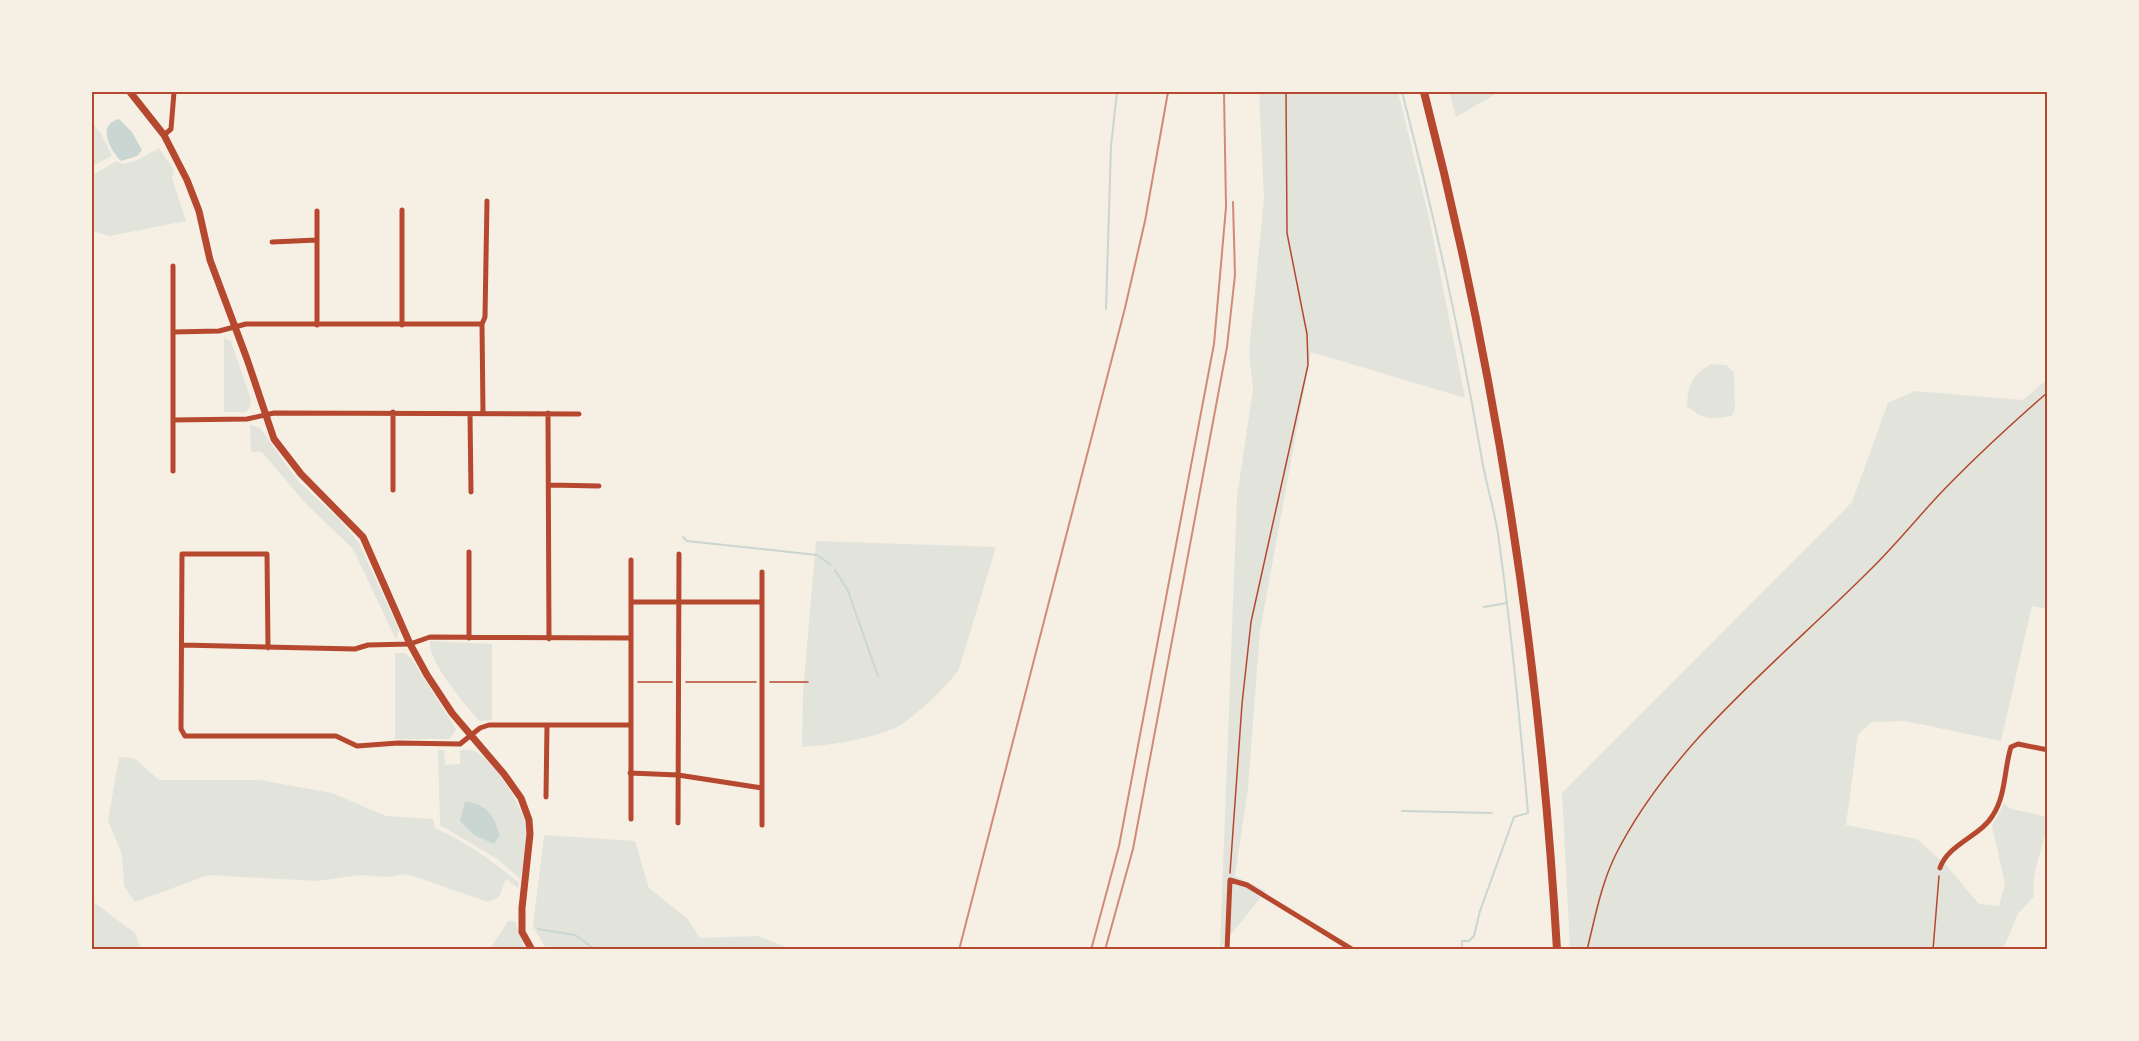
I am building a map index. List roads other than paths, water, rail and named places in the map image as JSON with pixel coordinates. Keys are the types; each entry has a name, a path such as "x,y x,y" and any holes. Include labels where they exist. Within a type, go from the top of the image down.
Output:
{"main road":[{"path":"1424,92 1479,325 1513,510 1533,665 1557,950"}],"street":[{"path":"130,92 164,135 187,180 199,211 210,261 274,439 301,474 363,537 410,644 452,713 515,790 529,820 522,932 532,950"},
{"path":"164,135 171,129 174,92"},
{"path":"483,414 482,324 485,318 487,201"},
{"path":"402,210 402,325"},
{"path":"317,211 317,325"},
{"path":"272,242 317,240"},
{"path":"173,266 173,471"},
{"path":"173,332 219,332 246,324 482,324"},
{"path":"393,412 393,490"},
{"path":"173,420 247,419 274,413 579,414"},
{"path":"548,413 549,639"},
{"path":"470,414 471,492"},
{"path":"549,485 599,486"},
{"path":"469,552 469,638"},
{"path":"268,648 267,554 182,554 182,729 185,736 336,736 357,746 398,743 460,744 489,725 631,725"},
{"path":"678,823 679,554"},
{"path":"630,819 631,560"},
{"path":"762,572 762,825"},
{"path":"631,602 762,602"},
{"path":"182,645 355,650 368,645 410,644 430,637 631,638"},
{"path":"546,797 547,726"},
{"path":"1941,868 1947,856 1993,817 2000,801 2011,747 2018,744 2048,750"},
{"path":"630,773 678,775 762,788"},
{"path":"1227,950 1230,880 1247,885 1353,950"}],"waterway":[{"path":"1106,309 1111,146 1117,92"},
{"path":"1402,92 1445,272 1496,524 1511,638 1528,813 1514,817 1480,911 1474,936 1469,941 1462,941 1462,950"},
{"path":"683,537 687,541 817,555 831,565"},
{"path":"835,570 848,591 878,676"},
{"path":"1484,607 1507,603"},
{"path":"1402,811 1492,813"},
{"path":"538,929 575,935 596,950"}],"railway":[{"path":"959,950 1125,308 1145,221 1168,92"},
{"path":"1091,950 1119,846 1214,344 1226,207 1224,92"},
{"path":"1105,950 1133,849 1227,347 1235,275 1233,202"}]}
